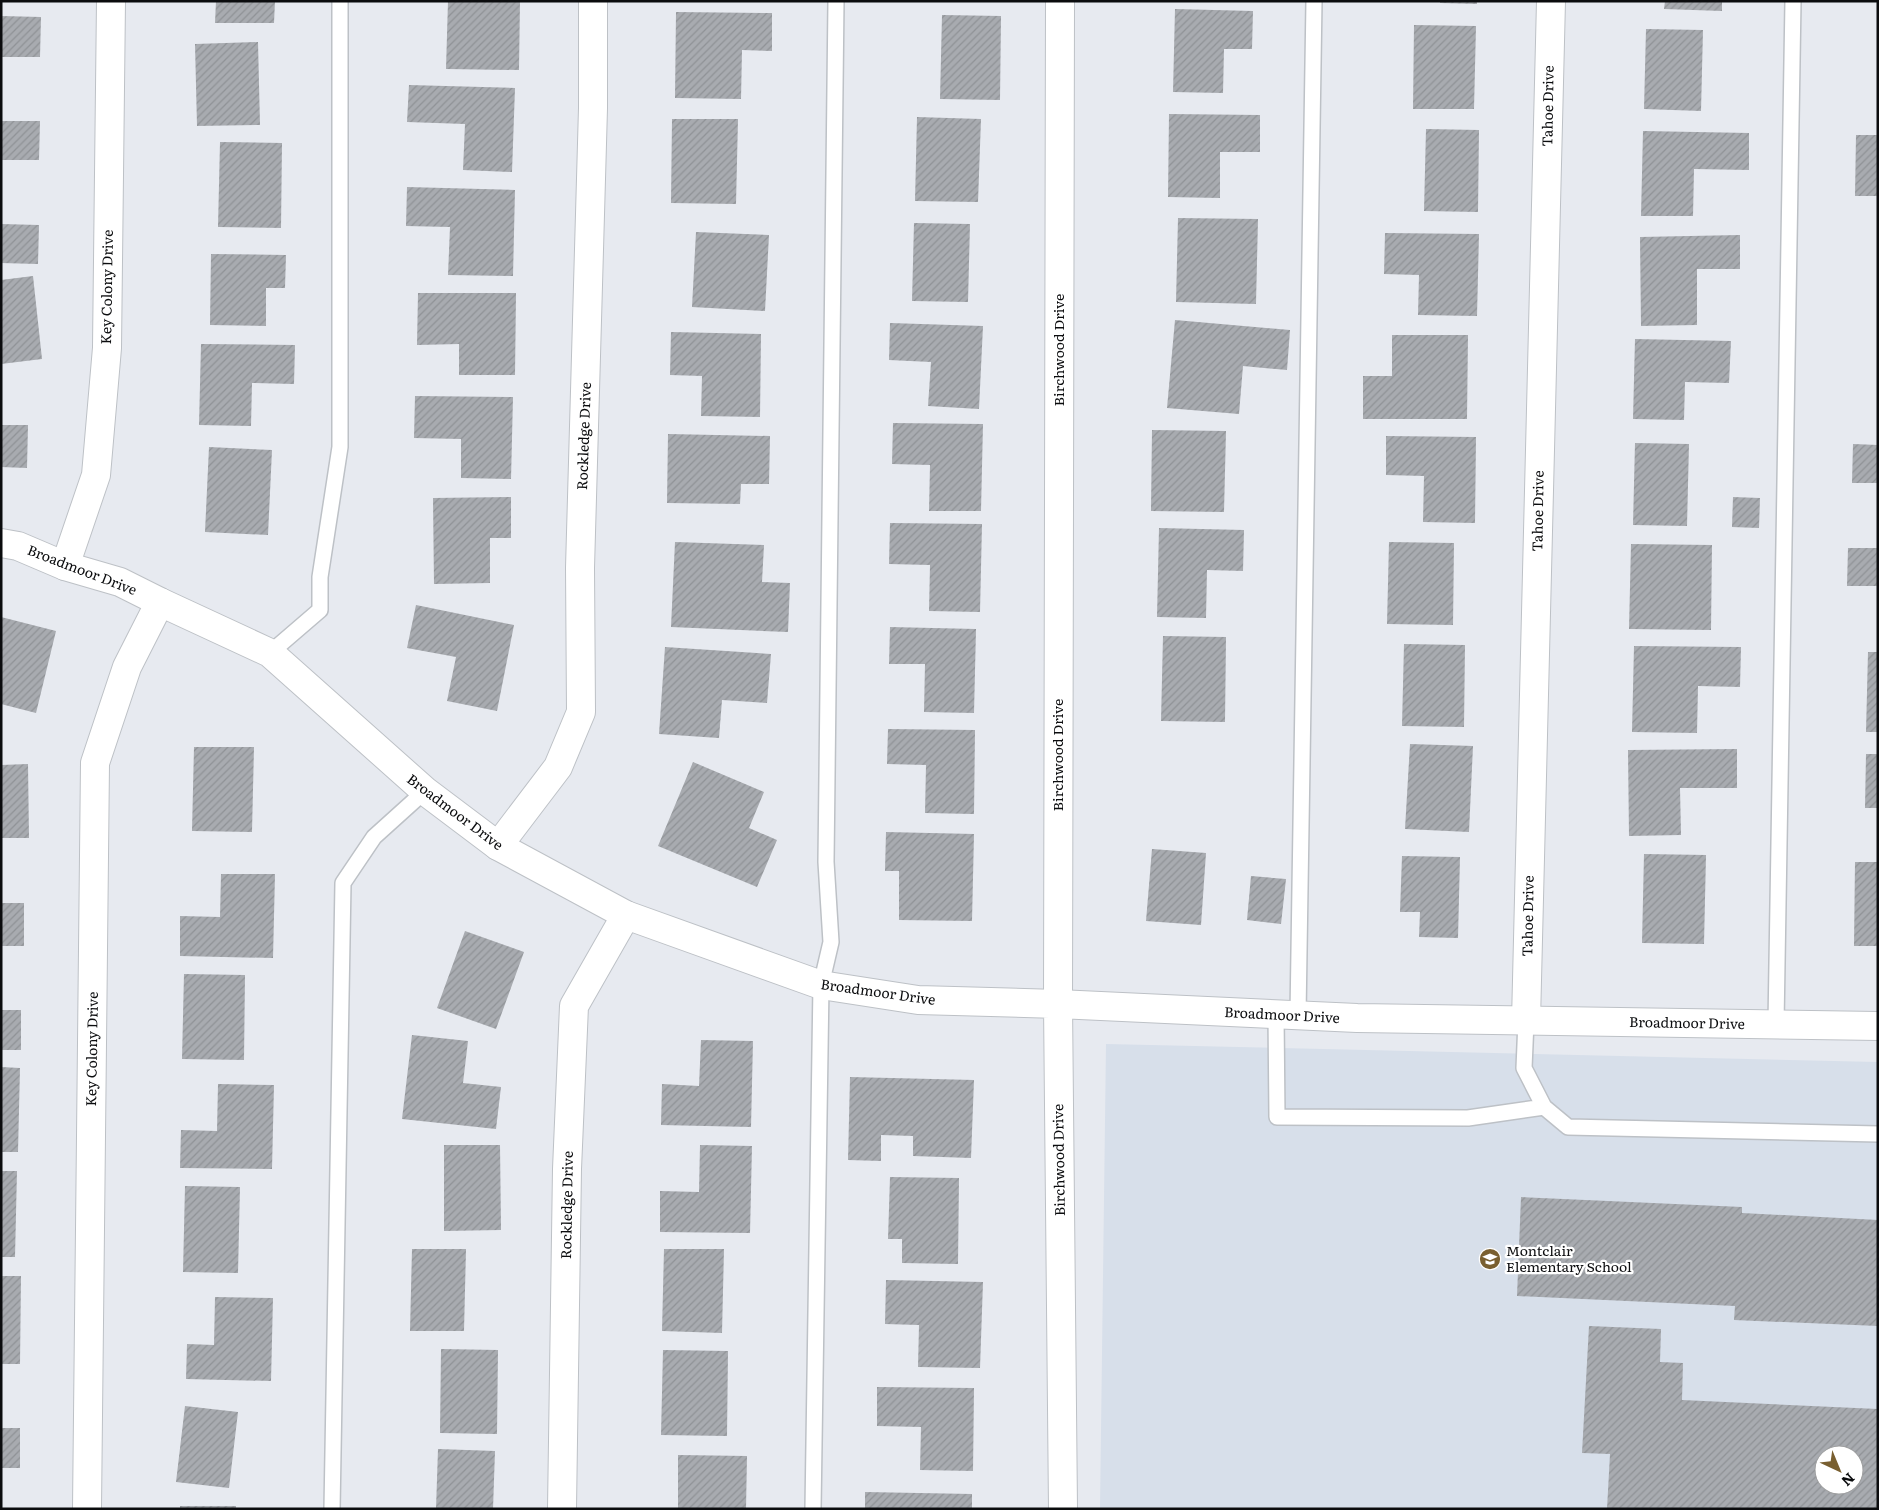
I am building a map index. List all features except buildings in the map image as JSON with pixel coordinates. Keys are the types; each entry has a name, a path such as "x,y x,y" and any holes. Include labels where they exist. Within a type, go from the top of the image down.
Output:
{"street":[{"name":"Key Colony Drive","path":"65,566 96,475 105,367 111,1"},
{"name":"Rockledge Drive","path":"498,846 558,768 581,712 580,568 594,108 593,1"},
{"name":"Birchwood Drive","path":"1060,1 1058,1004 1063,1509"},
{"name":"Tahoe Drive","path":"1526,1021 1551,1"},
{"name":"Broadmoor Drive","path":"1,543 18,546 65,566 120,582 270,653 424,791 498,846 626,915 820,985 918,1000 1058,1004 1357,1018 1878,1026"},
{"name":"Key Colony Drive","path":"87,1509 95,763 126,667 160,602"},
{"name":"Rockledge Drive","path":"562,1509 567,1169 574,1006 626,915"}],"lane":[{"path":"270,653 320,610 320,577 340,447 340,1"},
{"path":"813,1509 820,985 831,942 826,862 836,1"},
{"path":"1314,1 1287,1015 1277,1117 1468,1118 1544,1107"},
{"path":"1776,1024 1793,1"},
{"path":"332,1509 343,884 374,837 424,791"},
{"path":"1526,1021 1524,1068 1544,1107 1568,1127 1878,1134"}],"shaded area":[{"name":"Montclair Elementary School","path":"1106,1044 1878,1062 1878,1509 1100,1509"}],"place":[{"name":"Montclair Elementary School","path":"1490,1259"}]}
